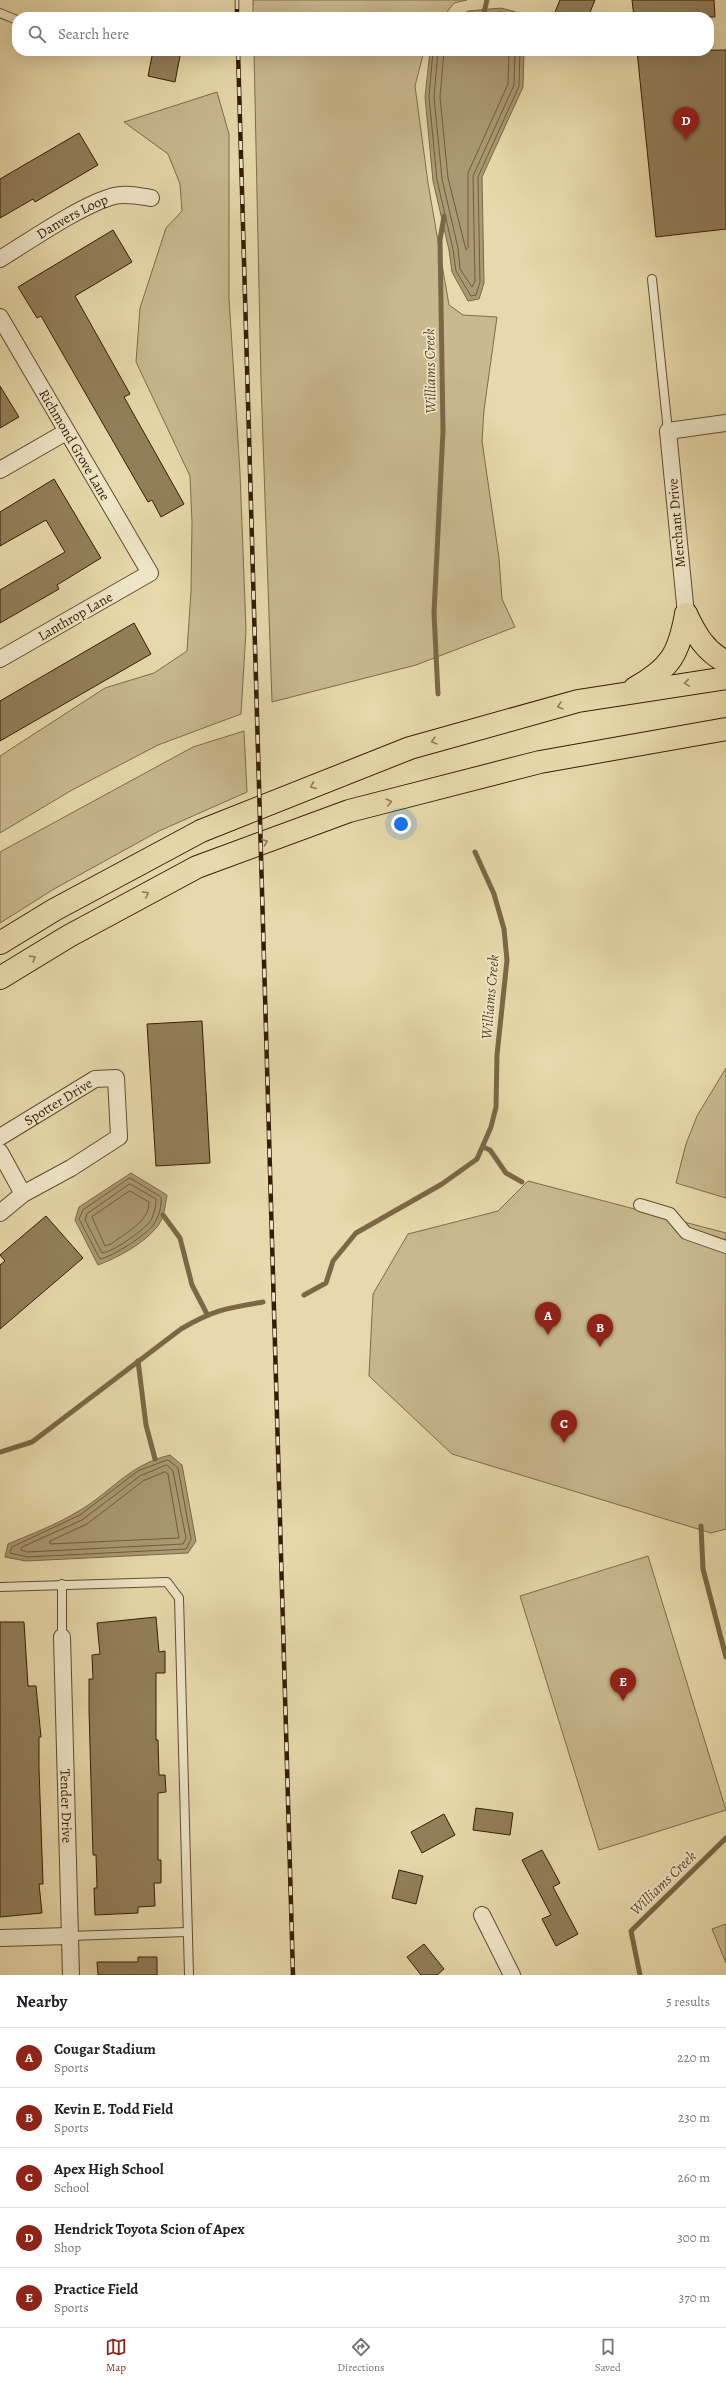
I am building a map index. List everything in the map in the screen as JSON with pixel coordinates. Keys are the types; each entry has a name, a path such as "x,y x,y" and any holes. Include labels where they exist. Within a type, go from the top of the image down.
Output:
{"highway":[{"path":"686,614 694,631 707,650 726,662"},
{"path":"624,693 654,677 670,662 681,641 686,614"},
{"path":"0,943 54,910 194,835 235,817 410,748 578,701 726,678"},
{"path":"0,978 69,936 197,867 349,811 540,762 726,729"}],"street":[{"name":"Danvers Loop","path":"0,259 88,207 113,196 125,194 151,198"},
{"name":"Richmond Grove Lane","path":"0,317 66,432 150,572"},
{"path":"668,431 726,423"},
{"name":"Merchant Drive","path":"668,431 686,614"},
{"path":"0,470 66,432"},
{"name":"Lanthrop Lane","path":"0,659 150,572"},
{"name":"Spotter Drive","path":"0,1137 95,1079 116,1078 119,1137 71,1168 23,1194 0,1213"},
{"path":"0,1152 23,1194"},
{"path":"640,1205 670,1214 686,1233 726,1247"},
{"name":"Tender Drive","path":"62,1637 71,1975"},
{"path":"482,1915 512,1975"},
{"path":"0,1938 70,1936"}],"lane":[{"path":"0,13 12,18"},
{"path":"652,279 668,431"},
{"path":"0,1587 167,1582 179,1598 189,1975"},
{"path":"62,1584 62,1637"},
{"path":"70,1936 187,1932"}],"shaded area":[{"path":"253,0 467,0 454,3 447,12 253,12"},
{"path":"254,56 423,56 415,86 428,183 449,305 463,315 497,317 484,410 482,441 499,558 502,599 515,627 416,665 272,702 261,382"},
{"path":"217,92 229,134 229,298 240,473 246,630 241,714 158,745 72,790 0,833 0,756 105,688 154,673 187,651 191,591 192,522 190,476 136,362 140,308 166,228 182,211 180,184 168,154 124,122"},
{"path":"244,731 247,792 159,831 54,889 0,923 0,852 193,747"},
{"path":"726,1068 726,1198 676,1183 686,1144 697,1116"},
{"path":"528,1181 726,1233 726,1529 711,1533 452,1454 369,1376 373,1294 408,1234 498,1211"},
{"path":"648,1556 726,1810 599,1850 520,1596"},
{"path":"726,1924 726,1963 712,1929"}],"water":[{"path":"501,8 516,12 466,12"},
{"path":"429,56 524,56 523,87 482,177 484,283 479,299 468,301 452,272 449,250 433,181 425,97"},
{"path":"131,1173 167,1195 162,1217 159,1225 144,1240 113,1259 98,1265 75,1220 79,1207"},
{"path":"170,1455 182,1465 196,1541 188,1553 26,1561 5,1557 8,1544 69,1517 89,1504 131,1472 143,1465"}],"building":[{"path":"560,0 595,0 590,12 555,12"},
{"path":"632,0 714,0 715,17 714,12 633,12"},
{"path":"714,50 726,50 726,229 656,237 638,56 714,56"},
{"path":"152,56 180,56 175,82 148,76"},
{"path":"79,133 98,165 35,202 33,199 0,218 0,179"},
{"path":"113,230 132,262 75,296 130,394 124,397 184,504 161,517 152,500 148,502 41,316 37,318 18,287"},
{"path":"0,386 19,417 0,428"},
{"path":"54,479 101,558 57,585 59,589 0,623 0,590 65,552 46,520 0,546 0,512"},
{"path":"134,623 151,654 0,741 0,701"},
{"path":"202,1021 210,1163 156,1166 147,1024"},
{"path":"46,1216 83,1258 0,1329 0,1265 5,1261 0,1255"},
{"path":"156,1617 159,1652 165,1651 165,1673 156,1673 156,1740 158,1740 159,1775 165,1775 166,1792 158,1793 158,1860 161,1860 161,1883 154,1883 155,1906 138,1907 138,1913 95,1915 94,1888 97,1888 96,1855 93,1855 89,1679 93,1679 92,1655 100,1654 97,1623"},
{"path":"0,1622 24,1622 28,1686 36,1686 41,1737 39,1737 39,1768 43,1884 39,1884 42,1913 0,1917"},
{"path":"476,1808 513,1813 510,1835 473,1830"},
{"path":"444,1814 455,1835 422,1853 411,1832"},
{"path":"542,1850 560,1883 553,1887 578,1934 556,1946 542,1919 551,1915 522,1860"},
{"path":"399,1870 423,1876 416,1904 392,1898"},
{"path":"424,1944 444,1969 437,1975 421,1975 407,1957"},
{"path":"138,1957 157,1957 157,1975 98,1975 97,1962 138,1962"}],"waterway":[{"name":"Williams Creek","path":"484,12 487,0"},
{"name":"Williams Creek","path":"438,694 434,613 443,431 440,240 444,216"},
{"name":"Williams Creek","path":"304,1295 326,1283 333,1261 356,1233 442,1184 477,1159 491,1127 496,1107 497,1055 507,960 504,929 494,894 475,852"},
{"name":"Williams Creek","path":"483,1147 490,1150 506,1173 522,1182"},
{"path":"163,1215 180,1238 192,1285 207,1314"},
{"path":"0,1452 32,1442 181,1329 220,1311 263,1302"},
{"path":"138,1361 146,1425 155,1459"},
{"name":"Williams Creek","path":"701,1526 703,1569 726,1657"},
{"name":"Williams Creek","path":"640,1975 631,1931 726,1838"}],"railway":[{"path":"237,0 237,12"},
{"path":"238,56 293,1975"}],"place":[{"name":"Hendrick Toyota Scion of Apex","path":"686,140"},
{"name":"Cougar Stadium","path":"548,1335"},
{"name":"Kevin E. Todd Field","path":"600,1347"},
{"name":"Apex High School","path":"564,1443"},
{"name":"Practice Field","path":"623,1701"}]}
